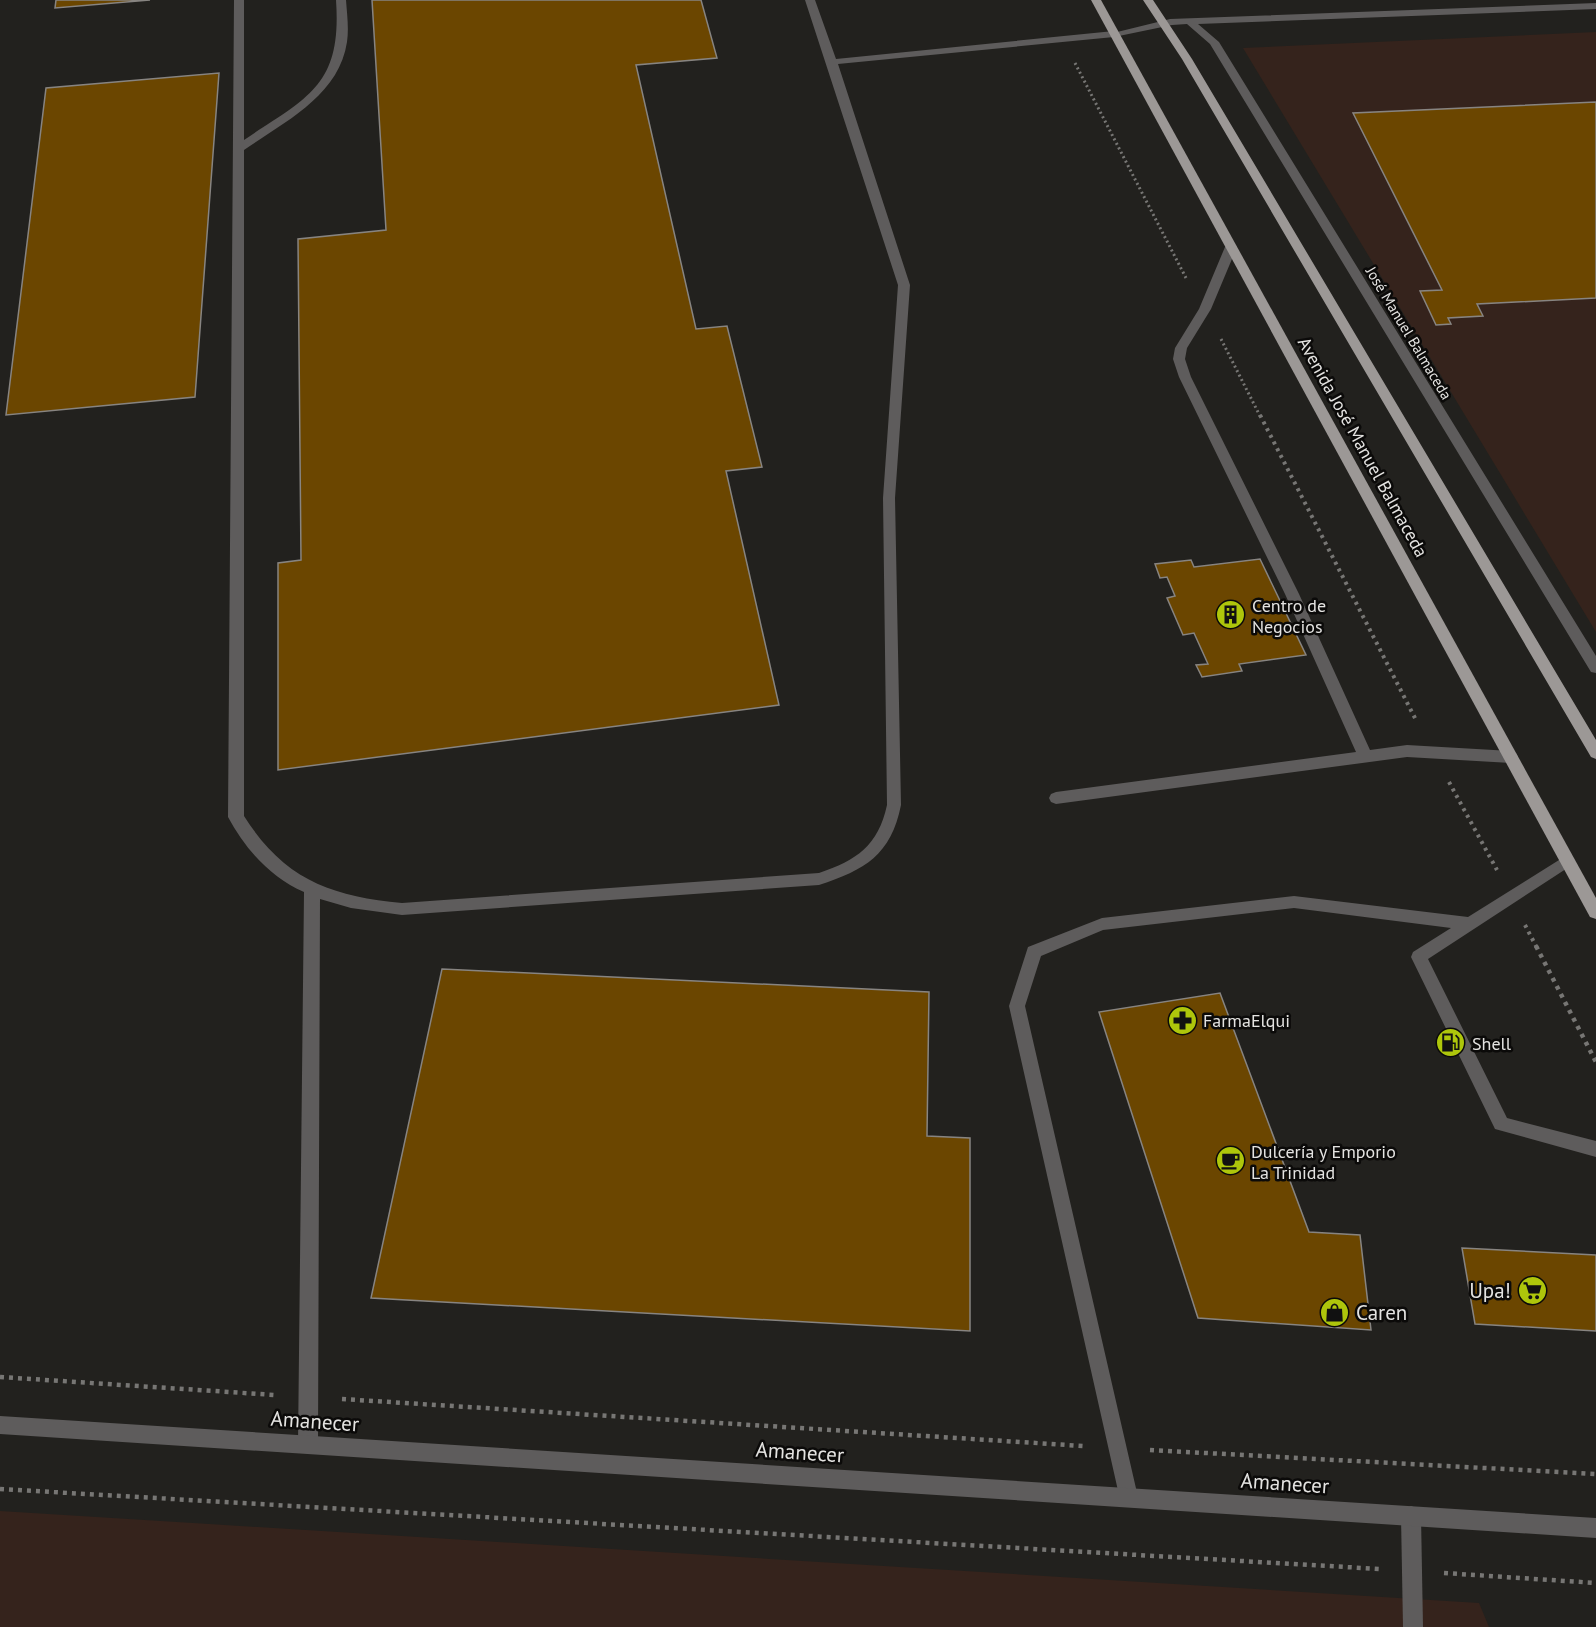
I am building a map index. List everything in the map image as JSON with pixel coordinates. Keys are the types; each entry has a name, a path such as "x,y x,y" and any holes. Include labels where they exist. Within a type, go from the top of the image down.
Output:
{"main road":[{"name":"Avenida José Manuel Balmaceda","path":"1096,0 1596,913"},
{"path":"1148,0 1187,59 1596,753"}],"street":[{"path":"239,0 236,817 248,839 266,859 288,877 312,890 370,907 402,909 819,879 855,866 870,855 883,840 892,823 894,805 889,498 904,285 810,0"},
{"path":"239,148 316,94 326,81 341,50 343,31 341,0"},
{"path":"832,62 1114,34 1170,22 1596,6"},
{"name":"José Manuel Balmaceda","path":"1189,21 1214,42 1596,668"},
{"path":"1231,247 1205,309 1181,348 1179,359 1185,377 1292,594 1365,755"},
{"path":"1056,798 1407,751 1511,757"},
{"path":"1567,861 1419,957 1501,1124 1596,1149"},
{"path":"308,1444 312,890"},
{"path":"1128,1497 1017,1006 1034,952 1102,924 1294,902 1472,924"},
{"name":"Amanecer","path":"0,1425 1596,1528"},
{"path":"1411,1516 1413,1627"}],"path":[{"path":"1063,39 1176,261 1205,309 1432,752 1511,897 1596,1062"},
{"path":"0,1377 1117,1448 1596,1474"},
{"path":"0,1489 1596,1583"}],"shaded area":[{"path":"1596,32 1596,632 1243,48"},
{"path":"0,1511 1479,1603 1489,1627 0,1627"}],"building":[{"path":"56,0 150,0 55,8"},
{"path":"372,0 701,0 717,58 636,65 696,329 727,326 762,467 726,471 779,705 278,770 278,563 301,560 298,239 386,230"},
{"path":"219,73 195,397 6,415 46,88"},
{"path":"1596,102 1596,298 1477,304 1483,316 1448,318 1451,324 1436,325 1420,291 1442,290 1353,113"},
{"name":"Centro de Negocios","path":"1260,559 1306,655 1239,664 1242,671 1202,677 1196,665 1208,664 1194,633 1183,635 1167,598 1175,596 1167,577 1160,578 1155,564 1191,560 1194,567"},
{"path":"442,969 929,992 927,1136 970,1138 970,1331 371,1298"},
{"path":"1220,993 1309,1232 1360,1235 1371,1330 1198,1318 1099,1012"},
{"name":"Upa!","path":"1462,1248 1596,1255 1596,1331 1475,1324"}],"place":[{"name":"Centro de Negocios","path":"1231,615"},
{"name":"FarmaElqui","path":"1182,1020"},
{"name":"Shell","path":"1451,1043"},
{"name":"Dulcería y Emporio La Trinidad","path":"1230,1161"},
{"name":"Upa!","path":"1532,1290"},
{"name":"Caren","path":"1335,1312"}]}
